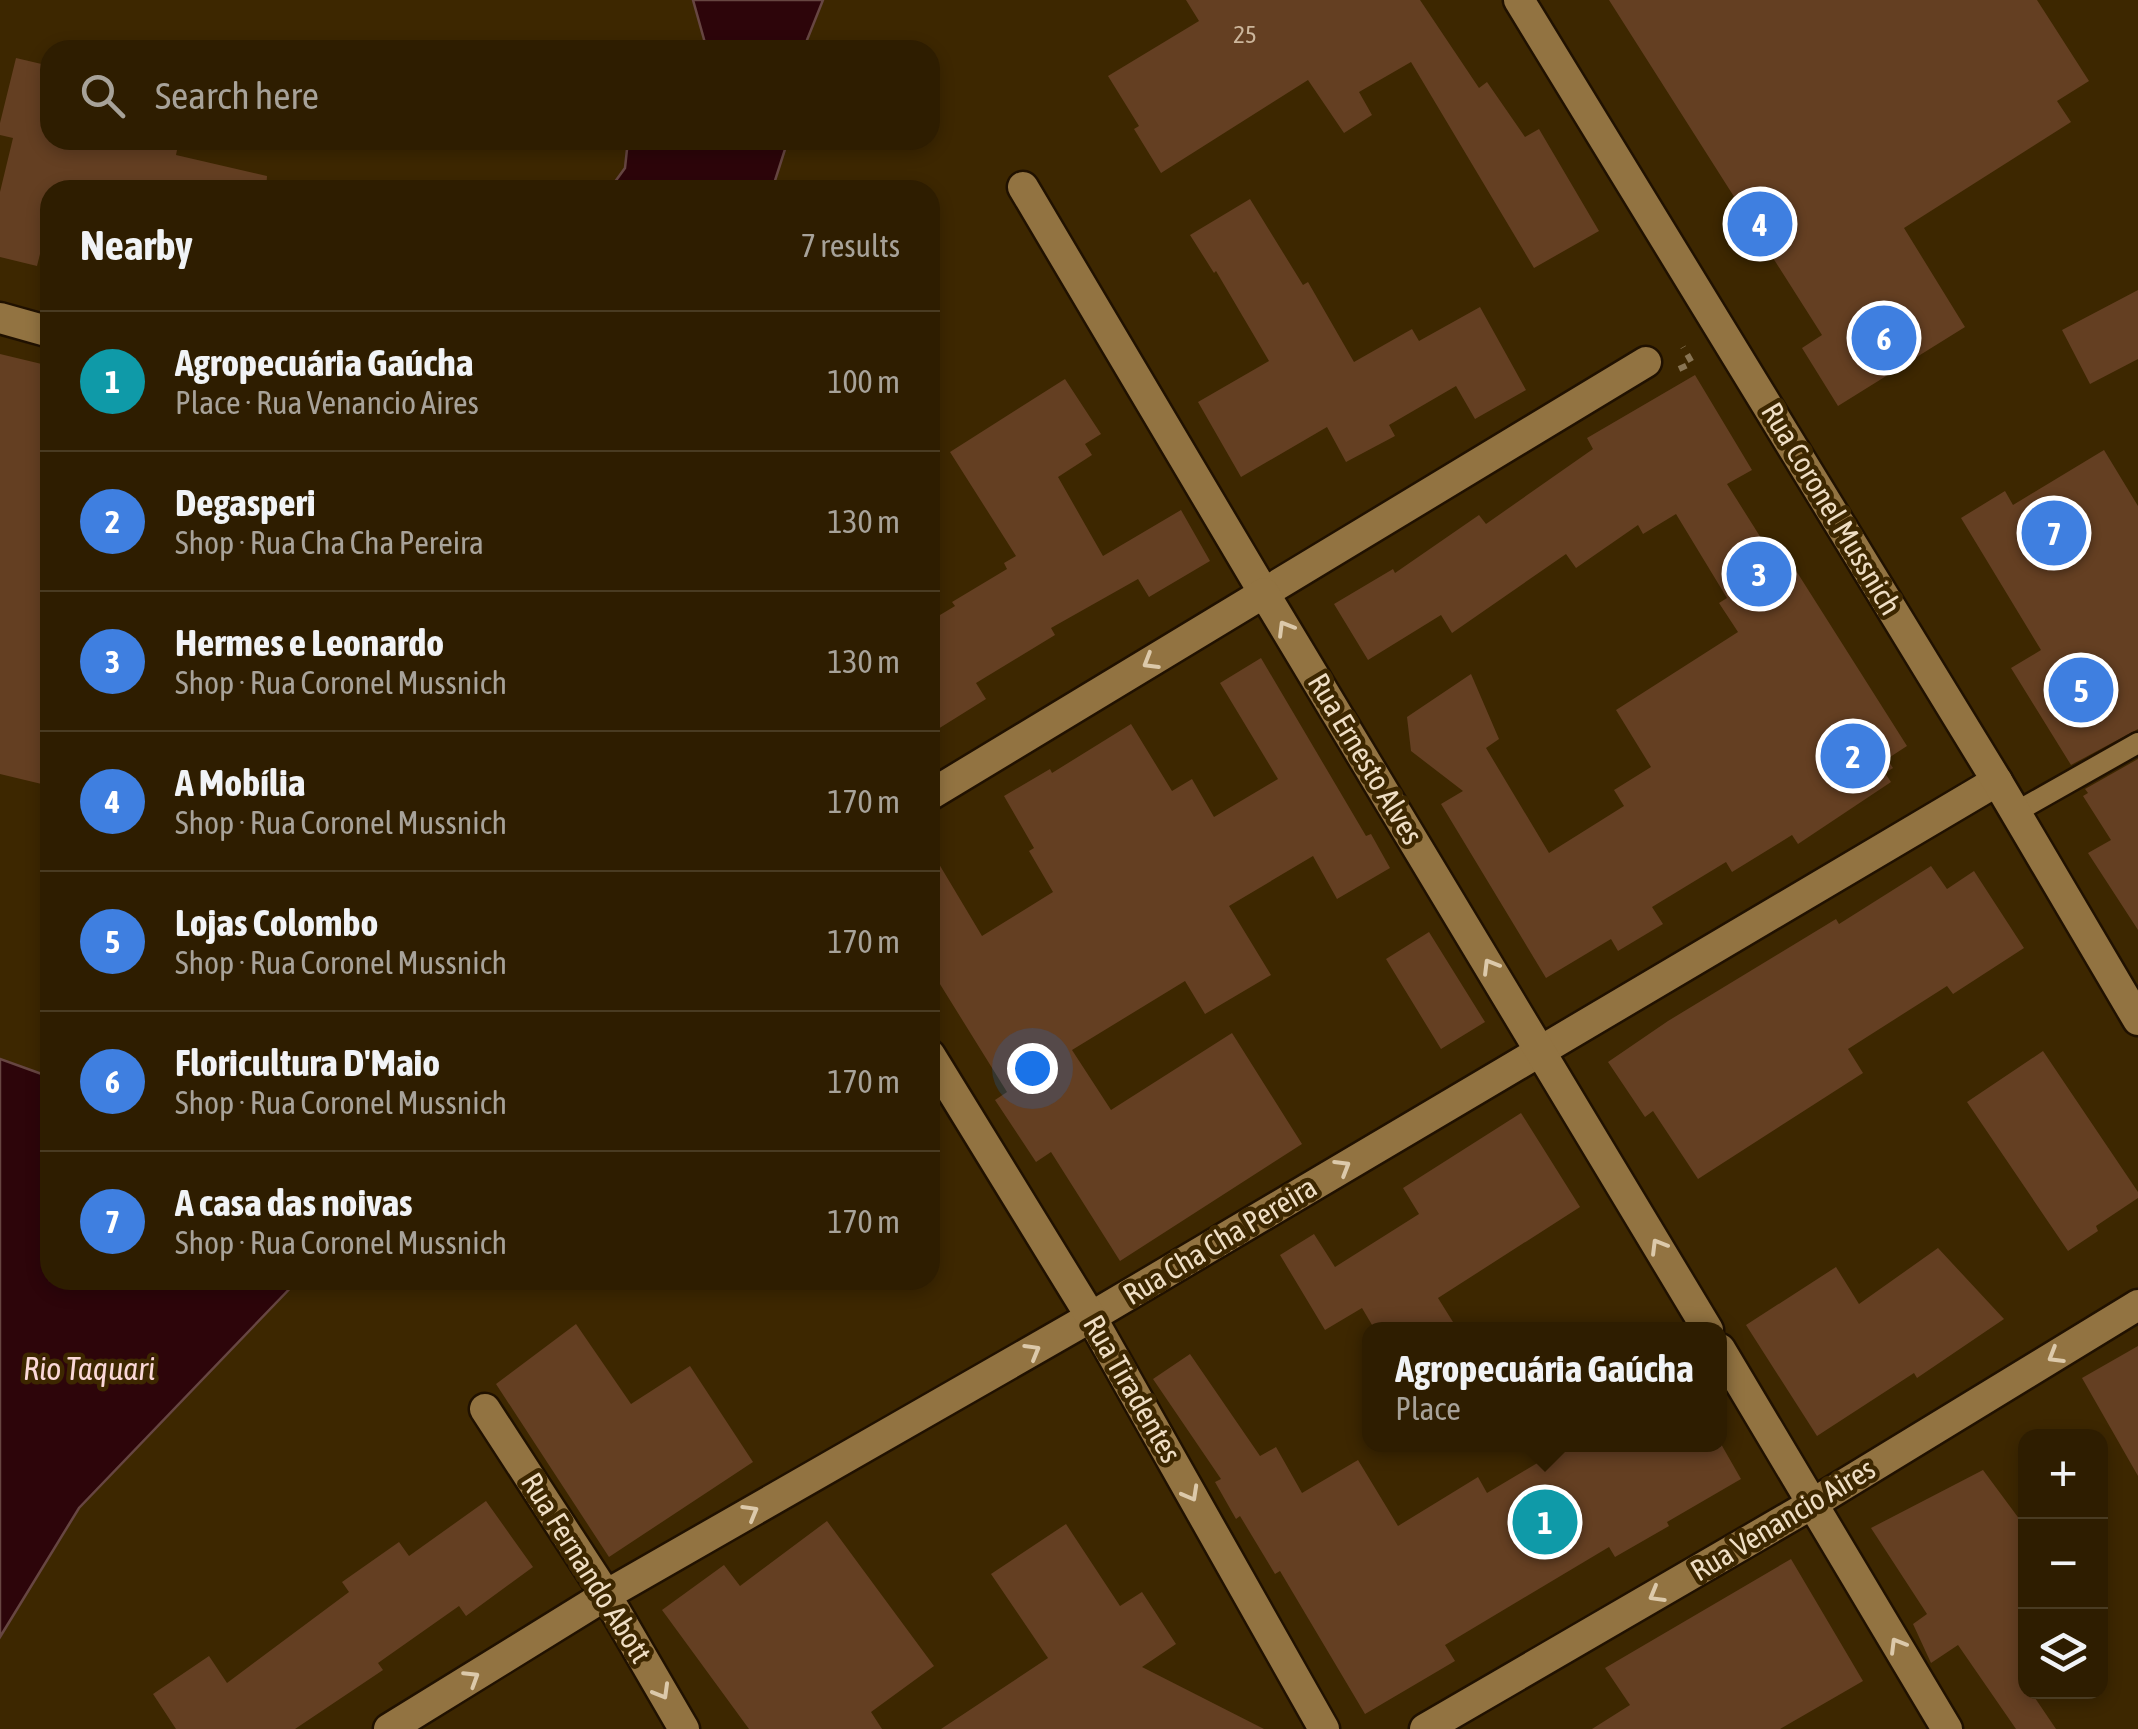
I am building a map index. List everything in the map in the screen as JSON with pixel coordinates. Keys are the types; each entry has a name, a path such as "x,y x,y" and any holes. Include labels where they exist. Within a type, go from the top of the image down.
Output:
{"street":[{"name":"Rua Coronel Mussnich","path":"1520,0 1998,781 2138,1020"},
{"name":"Rua Ernesto Alves","path":"1024,187 1703,1322"},
{"path":"0,318 40,329"},
{"path":"940,789 1646,362"},
{"name":"Rua Cha Cha Pereira","path":"389,1729 606,1595 1092,1317 1998,781"},
{"name":"Rua Tiradentes","path":"940,1071 1092,1317 1324,1729"},
{"name":"Rua Venancio Aires","path":"1425,1729 1812,1504 2138,1304"},
{"path":"1727,1362 1947,1729"},
{"name":"Rua Fernando Abott","path":"486,1410 606,1595 684,1729"}],"lane":[{"path":"2016,812 2138,743"}],"water":[{"path":"693,0 823,0 807,40 704,40"},
{"path":"627,150 785,150 775,180 616,180 625,168"},
{"name":"Rio Taquari","path":"0,1059 40,1073 40,1290 288,1290 79,1508 0,1637"}],"building":[{"path":"1186,0 1420,0 1479,88 1487,82 1525,137 1539,129 1599,231 1534,268 1411,62 1359,92 1372,115 1344,133 1308,80 1161,173 1134,129 1139,126 1108,76 1199,21"},
{"path":"1609,0 2037,0 2089,81 2057,101 2071,122 1904,228 1965,327 1838,406 1802,348 1822,335"},
{"path":"16,58 40,64 40,150 177,150 176,155 267,176 267,180 40,180 37,266 0,257 0,192 13,138 0,135"},
{"path":"1250,199 1303,285 1308,282 1354,362 1412,329 1419,341 1480,307 1526,390 1475,419 1456,386 1389,425 1395,436 1346,462 1327,427 1241,477 1198,402 1269,361 1190,235"},
{"path":"2138,290 2138,359 2090,384 2062,330"},
{"path":"0,354 40,364 40,784 0,774"},
{"path":"1695,375 1752,470 1727,484 1778,565 1788,558 1907,746 1887,759 1893,768 1885,773 1891,782 1798,844 1792,835 1732,872 1726,862 1652,907 1663,924 1618,951 1611,939 1546,978 1441,804 1463,791 1411,751 1407,717 1471,674 1499,739 1486,748 1549,853 1624,806 1614,790 1651,767 1616,710 1738,632 1719,603 1727,598 1676,514 1643,534 1638,525 1576,568 1566,554 1452,633 1441,615 1368,660 1334,604 1393,569 1395,573 1479,515 1486,524 1593,449 1587,438"},
{"path":"1065,379 1101,434 1085,444 1092,455 1058,477 1103,556 1181,510 1210,561 1149,597 1138,579 1051,628 1055,635 976,683 986,699 940,728 940,615 955,606 952,602 1007,569 1004,563 1016,556 950,452"},
{"path":"2104,450 2138,506 2138,729 2071,765 2011,668 2041,650 1961,518 2005,491 2013,505"},
{"path":"1261,658 1366,836 1371,834 1390,868 1337,899 1313,856 1229,906 1271,975 1205,1014 1185,981 1072,1050 1111,1110 1232,1033 1302,1144 1120,1261 1051,1152 1036,1162 995,1100 1007,1092 940,984 940,866 982,936 1053,892 1029,851 1034,848 1004,796 1050,769 1052,773 1131,724 1172,791 1192,779 1214,817 1278,779 1220,683"},
{"path":"2138,759 2138,930 2088,853 2111,840 2083,796 2088,793 2085,789"},
{"path":"1931,866 1947,889 1974,871 2024,948 1953,994 1947,986 1848,1049 1863,1073 1698,1179 1653,1111 1645,1117 1608,1062 1836,919 1839,924"},
{"path":"1429,932 1485,1022 1441,1049 1386,959"},
{"path":"2043,1051 2138,1192 2138,1198 2096,1226 2098,1231 2068,1251 1967,1102"},
{"path":"1521,1113 1580,1207 1438,1298 1453,1322 1370,1322 1362,1308 1325,1330 1280,1255 1314,1234 1335,1267 1419,1214 1403,1188"},
{"path":"1938,1248 2004,1319 1917,1378 1914,1373 1817,1436 1746,1325 1836,1267 1859,1304"},
{"path":"576,1324 631,1404 690,1366 753,1462 609,1557 496,1384"},
{"path":"2138,1346 2138,1476 2082,1378"},
{"path":"1190,1354 1260,1456 1276,1447 1302,1493 1358,1460 1398,1526 1478,1477 1487,1493 1556,1452 1726,1452 1741,1479 1615,1557 1609,1547 1445,1645 1455,1661 1365,1714 1280,1571 1275,1574 1240,1516 1236,1519 1215,1482 1221,1479 1153,1379"},
{"path":"1983,1470 2018,1517 2018,1699 2036,1699 2056,1729 2016,1729 1958,1645 1931,1663 1913,1624 1927,1614 1871,1528"},
{"path":"486,1501 533,1567 466,1616 459,1606 378,1663 383,1670 295,1729 176,1729 153,1694 209,1656 227,1683 349,1592 342,1582 399,1542 409,1556"},
{"path":"827,1521 934,1666 871,1712 882,1729 749,1729 662,1610 724,1565 740,1586"},
{"path":"1066,1524 1120,1606 1142,1592 1176,1644 1142,1667 1264,1729 941,1729 1048,1658 991,1574"},
{"path":"1791,1559 1863,1681 1780,1729 1592,1729 1630,1705 1605,1668"}],"place":[{"name":"A Mobília","path":"1760,224"},
{"name":"Floricultura D'Maio","path":"1884,338"},
{"name":"A casa das noivas","path":"2054,533"},
{"name":"Hermes e Leonardo","path":"1759,574"},
{"name":"Lojas Colombo","path":"2081,690"},
{"name":"Degasperi","path":"1853,756"},
{"name":"Agropecuária Gaúcha","path":"1545,1522"}]}
